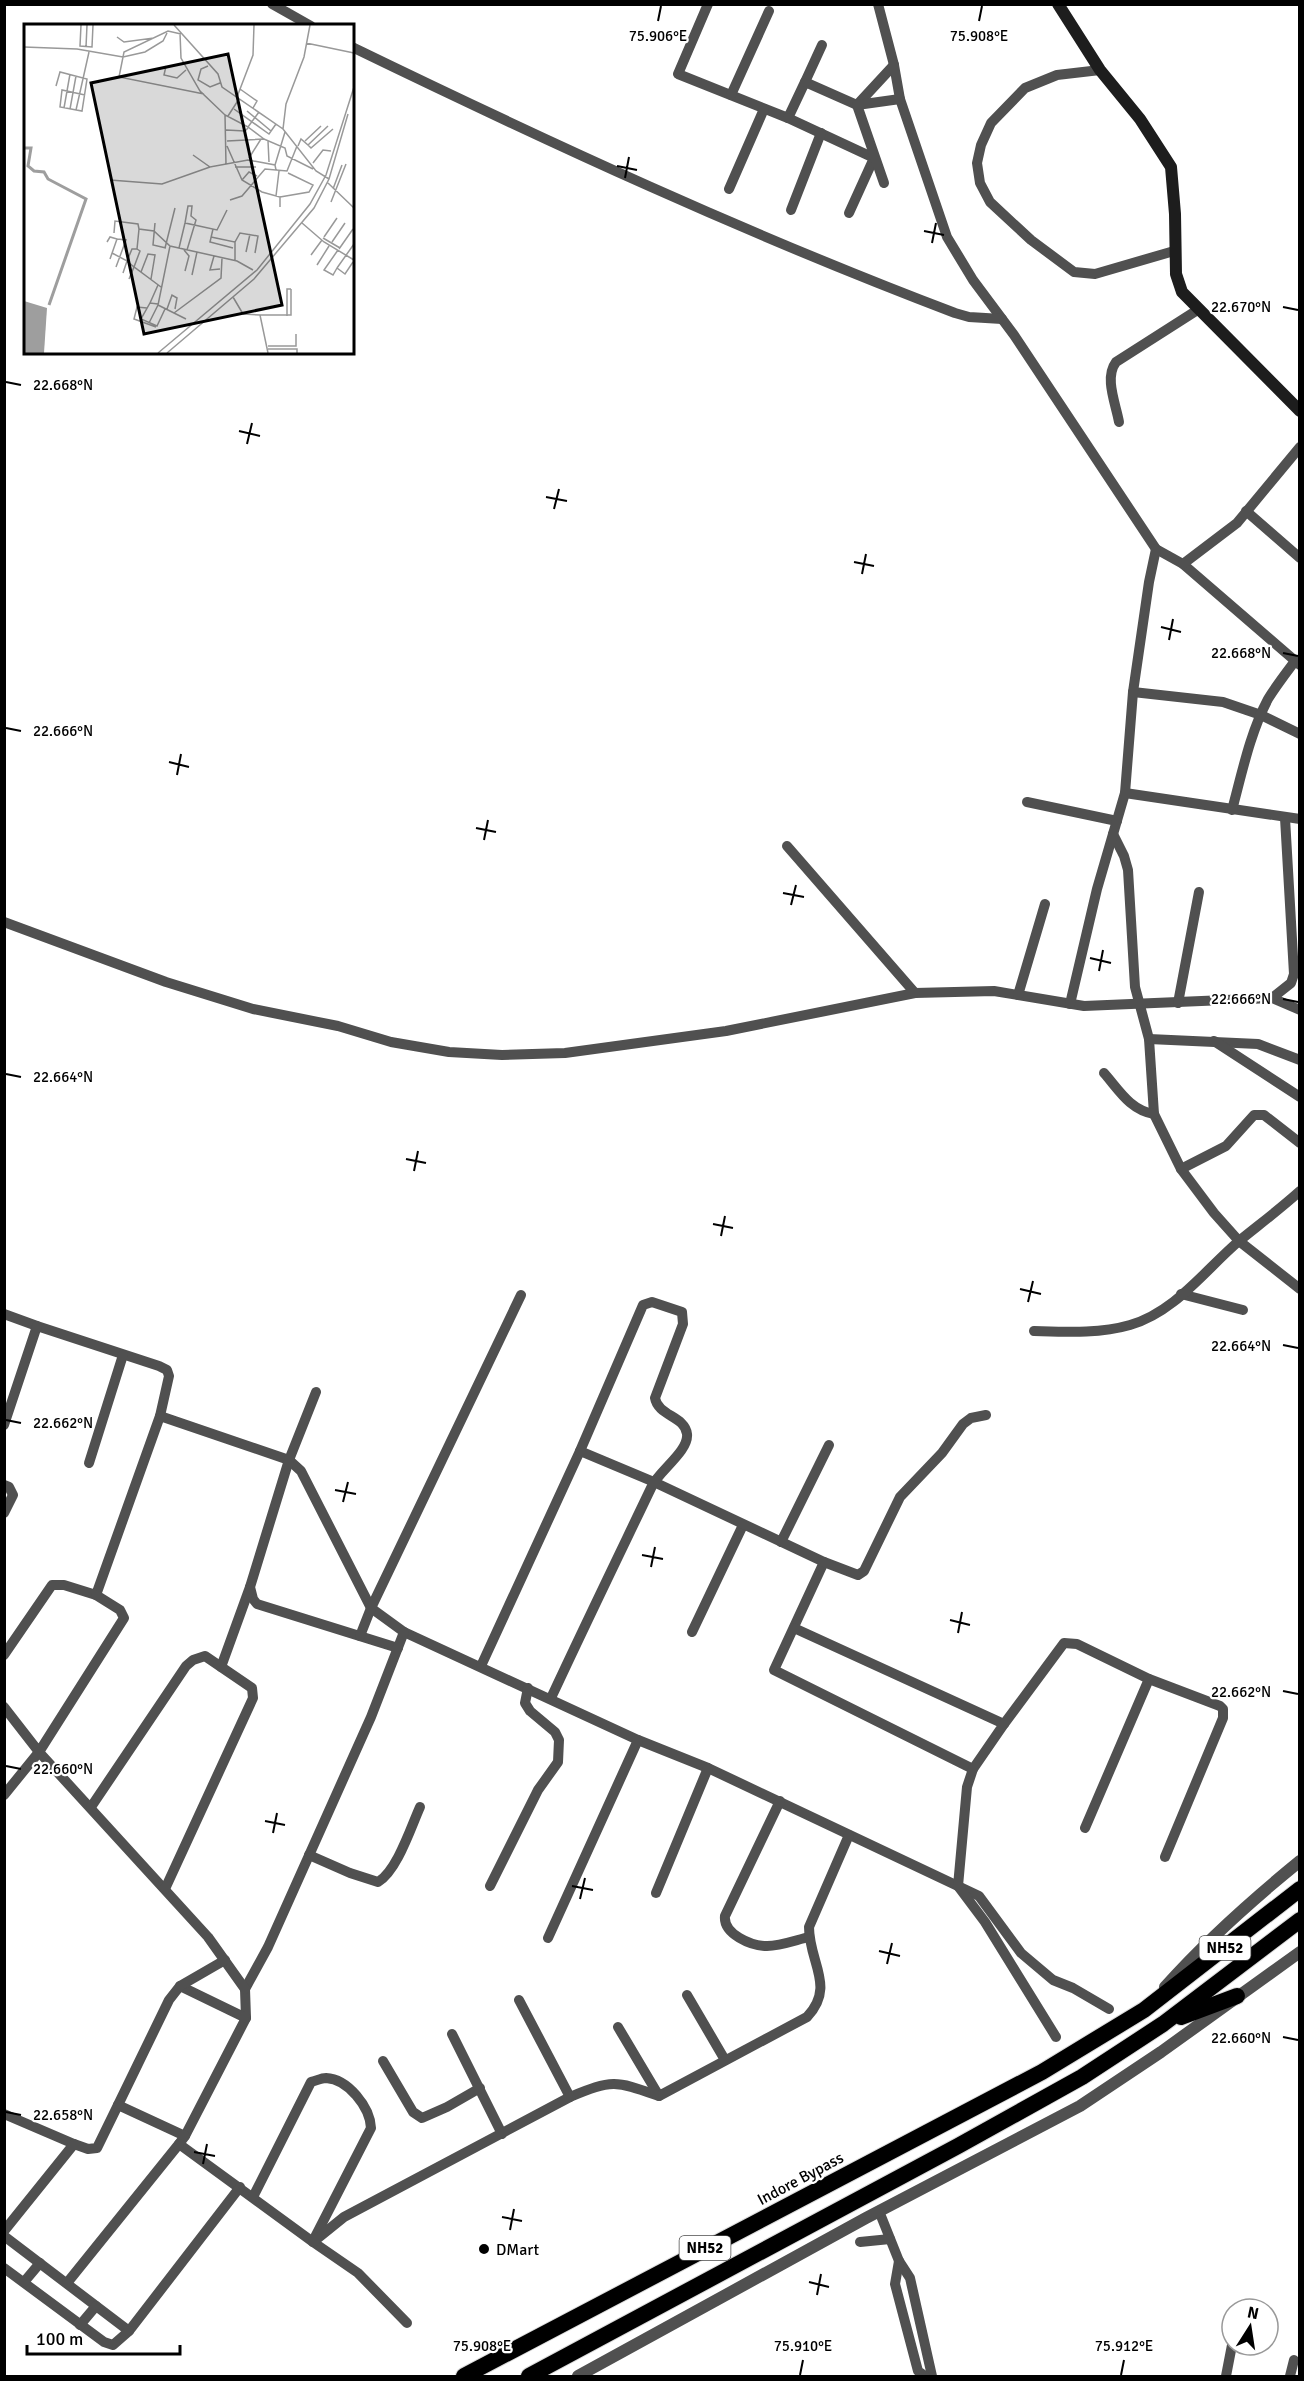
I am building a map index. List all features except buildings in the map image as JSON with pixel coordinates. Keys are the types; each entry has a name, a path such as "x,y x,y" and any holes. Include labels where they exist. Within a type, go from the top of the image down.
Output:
{"highway":[{"name":"NH52","path":"1149,2006 1299,1889"},
{"name":"NH52","path":"529,2376 975,2137 1082,2077 1163,2024 1299,1920"},
{"path":"1163,2024 1238,1996"},
{"name":"Indore Bypass","path":"464,2376 1042,2072 1149,2006"}],"main road":[{"path":"1058,4 1100,70 1140,119 1170,167 1175,214 1176,274 1182,292 1298,406"}],"street":[{"path":"272,4 307,24"},
{"path":"708,4 678,74 788,118 874,158"},
{"path":"878,4 894,65 900,99 947,237 973,280 1054,393 1156,549 1183,564 1297,663 1268,699 1249,747 1233,810"},
{"path":"731,95 769,11"},
{"path":"788,118 822,45"},
{"path":"354,48 599,166 759,236 955,313 969,317 1002,319"},
{"path":"857,105 894,65"},
{"path":"1100,70 1057,75 1025,88 991,123 981,145 977,163 980,183 990,202 1031,240 1074,272 1095,274 1174,251"},
{"path":"806,82 857,105 900,99"},
{"path":"857,105 884,183"},
{"path":"729,189 764,109"},
{"path":"790,210 821,133"},
{"path":"849,213 874,158"},
{"path":"1119,422 1111,378 1112,367 1116,362 1199,309"},
{"path":"1183,564 1237,524 1299,447"},
{"path":"1246,511 1299,558"},
{"path":"1070,1004 1125,793 1133,692 1156,549"},
{"path":"1133,692 1210,699 1262,715 1299,734"},
{"path":"1125,793 1299,819"},
{"path":"1026,802 1117,821"},
{"path":"1272,998 1295,981 1285,818"},
{"path":"1113,834 1128,870 1135,987 1149,1039 1154,1114 1181,1169 1214,1213 1239,1241 1299,1289"},
{"path":"787,846 915,993"},
{"path":"1178,1003 1199,892"},
{"path":"1018,995 1045,904"},
{"path":"4,922 166,982 253,1010 338,1026 391,1042 449,1052 502,1056 565,1053 726,1031 915,993 994,991 1070,1004 1140,1005 1272,998 1299,1010"},
{"path":"1149,1039 1258,1044 1299,1060"},
{"path":"1213,1041 1299,1097"},
{"path":"1104,1073 1131,1105 1141,1112 1154,1114"},
{"path":"1181,1169 1226,1146 1254,1115 1259,1113 1299,1143"},
{"path":"1034,1331 1087,1332 1130,1324 1154,1315 1182,1294 1239,1241 1278,1212 1299,1191"},
{"path":"1182,1294 1243,1310"},
{"path":"360,1636 371,1608 521,1295"},
{"path":"481,1666 580,1451 643,1305 652,1302 682,1312 683,1324 656,1398 659,1408 685,1427 686,1444 654,1482 551,1698"},
{"path":"4,1314 159,1366 167,1370 169,1376 160,1416 96,1595"},
{"path":"4,1425 37,1326"},
{"path":"89,1463 123,1355"},
{"path":"221,1667 250,1587 289,1460 316,1392"},
{"path":"580,1451 654,1482 824,1562 858,1575 864,1570 900,1497 942,1453 963,1424 971,1418 986,1414"},
{"path":"160,1416 289,1460 301,1471 371,1608 404,1632 638,1740 708,1768 780,1801 979,1896 1022,1953 1053,1980 1073,1988 1109,2009"},
{"path":"781,1542 829,1445"},
{"path":"4,1485 9,1487 13,1495 4,1513"},
{"path":"692,1632 743,1525"},
{"path":"824,1562 774,1670 973,1769"},
{"path":"4,1655 52,1584 64,1585 96,1595 120,1610 124,1618 39,1752 4,1796"},
{"path":"250,1587 257,1604 398,1648"},
{"path":"794,1628 1005,1724"},
{"path":"67,2283 182,2140 246,2018 245,1989 266,1952 371,1718 404,1632"},
{"path":"1056,2037 985,1922 958,1886 967,1787 973,1769 1064,1643 1077,1644 1149,1679 1220,1706 1224,1713 1165,1857"},
{"path":"90,1807 193,1659 205,1656 252,1688 253,1698 165,1889"},
{"path":"1085,1828 1149,1679"},
{"path":"490,1886 538,1790 558,1762 559,1740 555,1732 525,1703 528,1688"},
{"path":"4,1707 39,1752 208,1938 245,1989"},
{"path":"548,1938 638,1740"},
{"path":"656,1893 708,1768"},
{"path":"780,1801 724,1922 730,1932 768,1946 809,1937"},
{"path":"309,1855 350,1873 378,1882 385,1878 395,1861 420,1807"},
{"path":"313,2242 344,2217 570,2097 600,2084 610,2083 627,2084 660,2096 807,2017 817,2006 822,1991 809,1937 812,1916 849,1835"},
{"path":"1149,2006 1189,1960 1299,1861"},
{"path":"578,2376 879,2211 1098,2095 1299,1952"},
{"path":"4,2114 88,2150 97,2148 169,2000 180,1986 222,1955"},
{"path":"180,1986 246,2018"},
{"path":"687,1995 725,2060"},
{"path":"519,2000 570,2097"},
{"path":"618,2027 660,2096"},
{"path":"452,2034 502,2133"},
{"path":"383,2061 413,2112 422,2118 480,2088"},
{"path":"253,2197 312,2082 325,2078 340,2082 360,2099 370,2117 371,2128 313,2242"},
{"path":"118,2105 182,2140 253,2197 358,2273 407,2323"},
{"path":"4,2231 74,2144"},
{"path":"4,2268 104,2342 113,2345 129,2331 240,2187"},
{"path":"879,2211 899,2261 910,2278 932,2376"},
{"path":"4,2236 129,2331"},
{"path":"860,2242 890,2239"},
{"path":"899,2261 896,2284 918,2371 925,2376"},
{"path":"24,2282 40,2263"},
{"path":"80,2325 96,2306"},
{"path":"1226,2376 1230,2357"},
{"path":"1290,2376 1294,2360"}],"place":[{"name":"DMart","path":"484,2249"}]}
